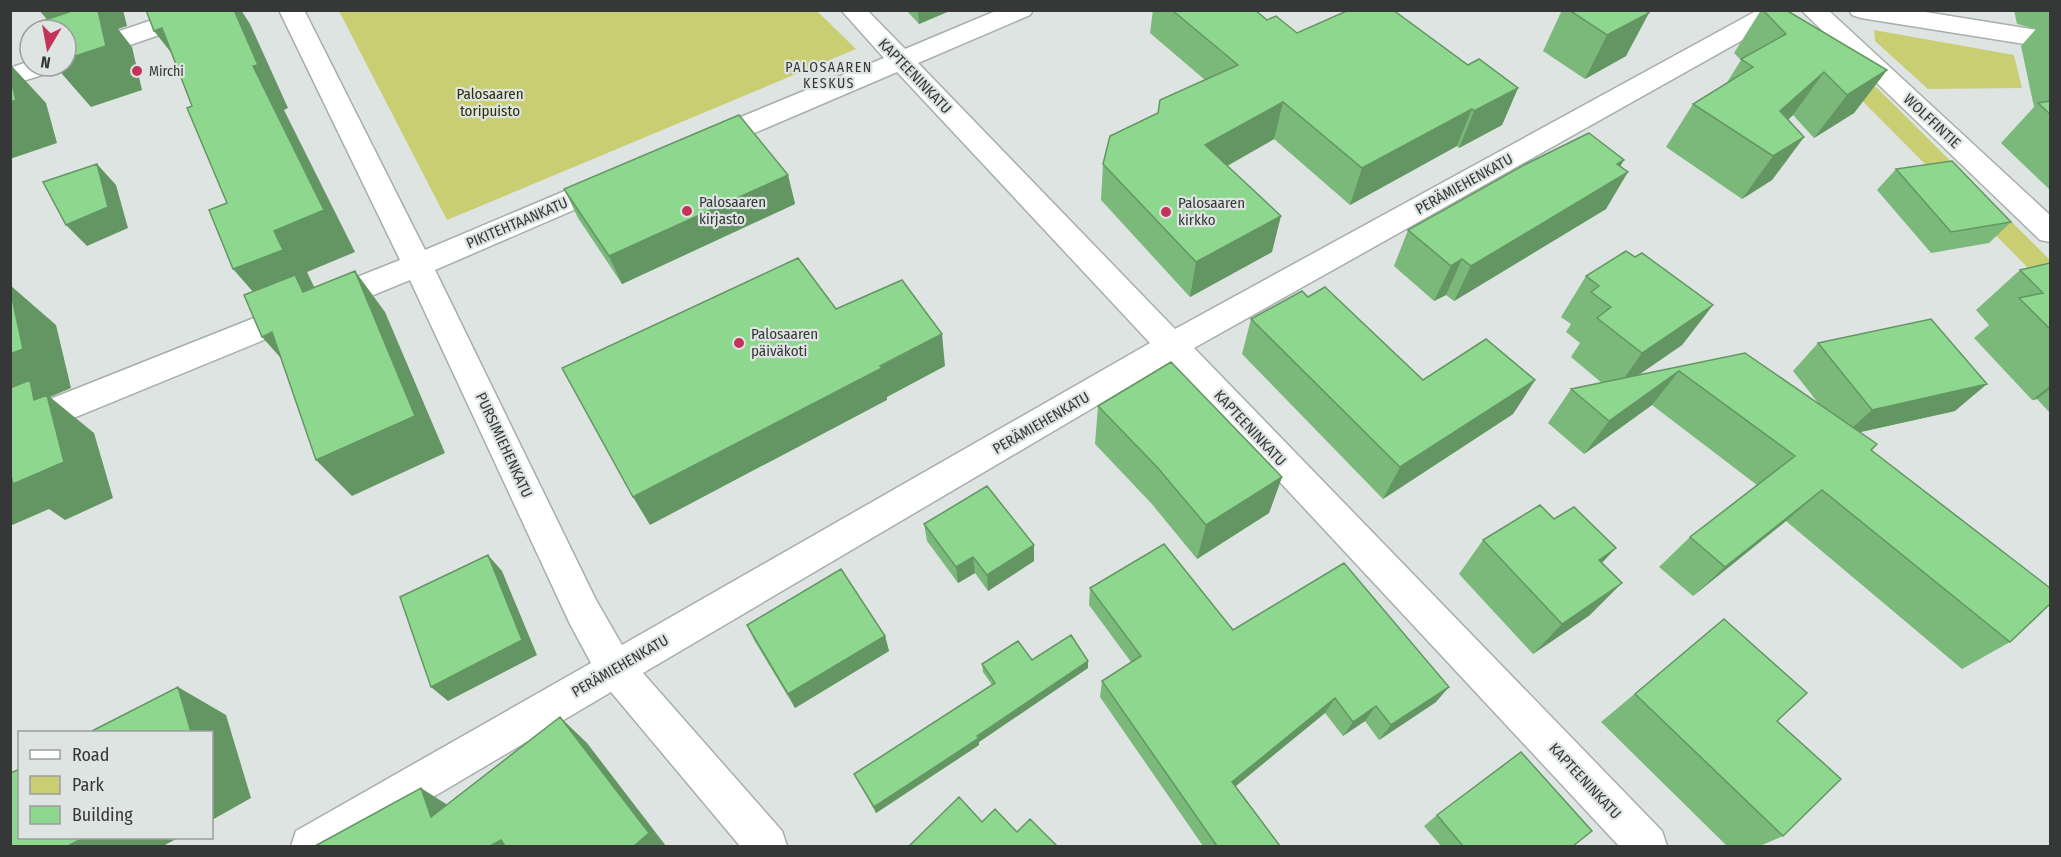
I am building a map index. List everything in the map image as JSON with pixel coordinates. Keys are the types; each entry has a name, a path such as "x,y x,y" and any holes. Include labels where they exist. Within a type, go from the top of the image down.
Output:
{"street":[{"path":"78,54 208,10"},
{"name":"PURSIMIEHENKATU","path":"291,10 418,265 583,612 615,669 767,846"},
{"name":"KAPTEENINKATU","path":"853,10 1647,846"},
{"path":"684,152 1021,10"},
{"name":"PERÄMIEHENKATU","path":"311,846 1173,346 1778,10"},
{"name":"WOLFFINTIE","path":"1814,10 2050,232"},
{"path":"1861,10 2050,40"},
{"name":"PIKITEHTAANKATU","path":"10,430 418,265 629,175"}],"green space":[{"name":"Palosaaren toripuisto","path":"339,11 817,11 856,49 447,220"},
{"path":"1791,29 1863,74 2050,260 2050,290"},
{"path":"1874,30 2014,55 2022,88 1928,89 1875,41"}],"building":[{"path":"75,10 98,10 106,46 78,55 78,18 51,18"},
{"path":"146,10 234,10 258,65 253,66 324,210 274,231 283,250 233,269 209,210 227,203 187,108 192,106 162,28 154,31"},
{"path":"1172,10 1255,10 1267,20 1276,16 1297,33 1349,10 1393,10 1468,65 1479,59 1518,88 1474,111 1472,109 1362,168 1283,102 1205,145 1281,216 1196,262 1103,164 1110,136 1158,113 1160,100 1238,65"},
{"path":"1569,10 1645,10 1649,13 1607,35"},
{"path":"1763,10 1786,10 1887,70 1847,95 1824,72 1780,111 1804,137 1773,156 1693,104 1753,67 1741,59 1786,34"},
{"path":"10,77 16,100 10,102"},
{"path":"2050,101 2050,114 2038,103"},
{"path":"739,115 788,175 609,256 564,189"},
{"path":"1589,133 1624,160 1617,164 1628,172 1471,266 1462,259 1451,266 1408,230 1526,164"},
{"path":"1952,161 2011,222 1951,232 1896,169"},
{"path":"97,164 108,207 66,225 43,182"},
{"path":"1626,251 1635,257 1642,253 1713,305 1642,353 1597,318 1611,307 1591,292 1599,286 1586,276"},
{"path":"798,258 836,309 902,280 942,334 880,366 882,368 633,497 562,368"},
{"path":"2050,263 2050,329 2019,298 2043,293 2020,270"},
{"path":"355,271 415,416 316,460 272,332 262,337 244,295 295,275 303,292"},
{"path":"1325,287 1423,380 1486,339 1535,380 1400,467 1251,319 1302,291 1308,297"},
{"path":"10,288 23,349 10,354"},
{"path":"1931,319 1987,384 1872,410 1818,343"},
{"path":"1745,353 1877,444 1871,450 2050,588 2050,604 2010,642 1822,490 1725,567 1690,537 1795,456 1679,371 1609,421 1571,389"},
{"path":"1171,362 1282,477 1206,525 1157,467 1098,406"},
{"path":"30,380 34,400 47,395 64,462 13,484 10,471 10,388"},
{"path":"987,486 1034,545 987,575 973,557 956,567 924,524"},
{"path":"1540,505 1554,519 1574,507 1616,548 1599,560 1622,583 1562,624 1483,540"},
{"path":"1164,544 1233,630 1344,563 1449,687 1391,725 1376,706 1353,722 1335,698 1232,782 1280,846 1217,846 1102,681 1141,656 1090,588"},
{"path":"488,555 522,640 431,687 400,597"},
{"path":"841,569 885,636 788,694 747,625"},
{"path":"1724,619 1807,693 1777,721 1841,779 1783,836 1635,694"},
{"path":"1071,635 1088,661 977,736 979,738 874,807 854,774 995,683 982,664 1018,641 1032,660"},
{"path":"178,687 191,731 92,731"},
{"path":"560,717 649,833 634,846 505,846 501,840 490,846 315,846 421,788 431,817"},
{"path":"1521,752 1592,831 1573,846 1463,846 1437,815"},
{"path":"18,770 18,839 81,839 68,846 10,846 10,773"},
{"path":"959,797 982,822 995,809 1017,832 1030,819 1057,846 909,846"}],"place":[{"name":"Mirchi","path":"137,71"},
{"name":"Palosaaren kirjasto","path":"687,211"},
{"name":"Palosaaren kirkko","path":"1166,212"},
{"name":"Palosaaren päiväkoti","path":"739,343"}],"district":[{"name":"PALOSAAREN KESKUS","path":"829,76"}]}
